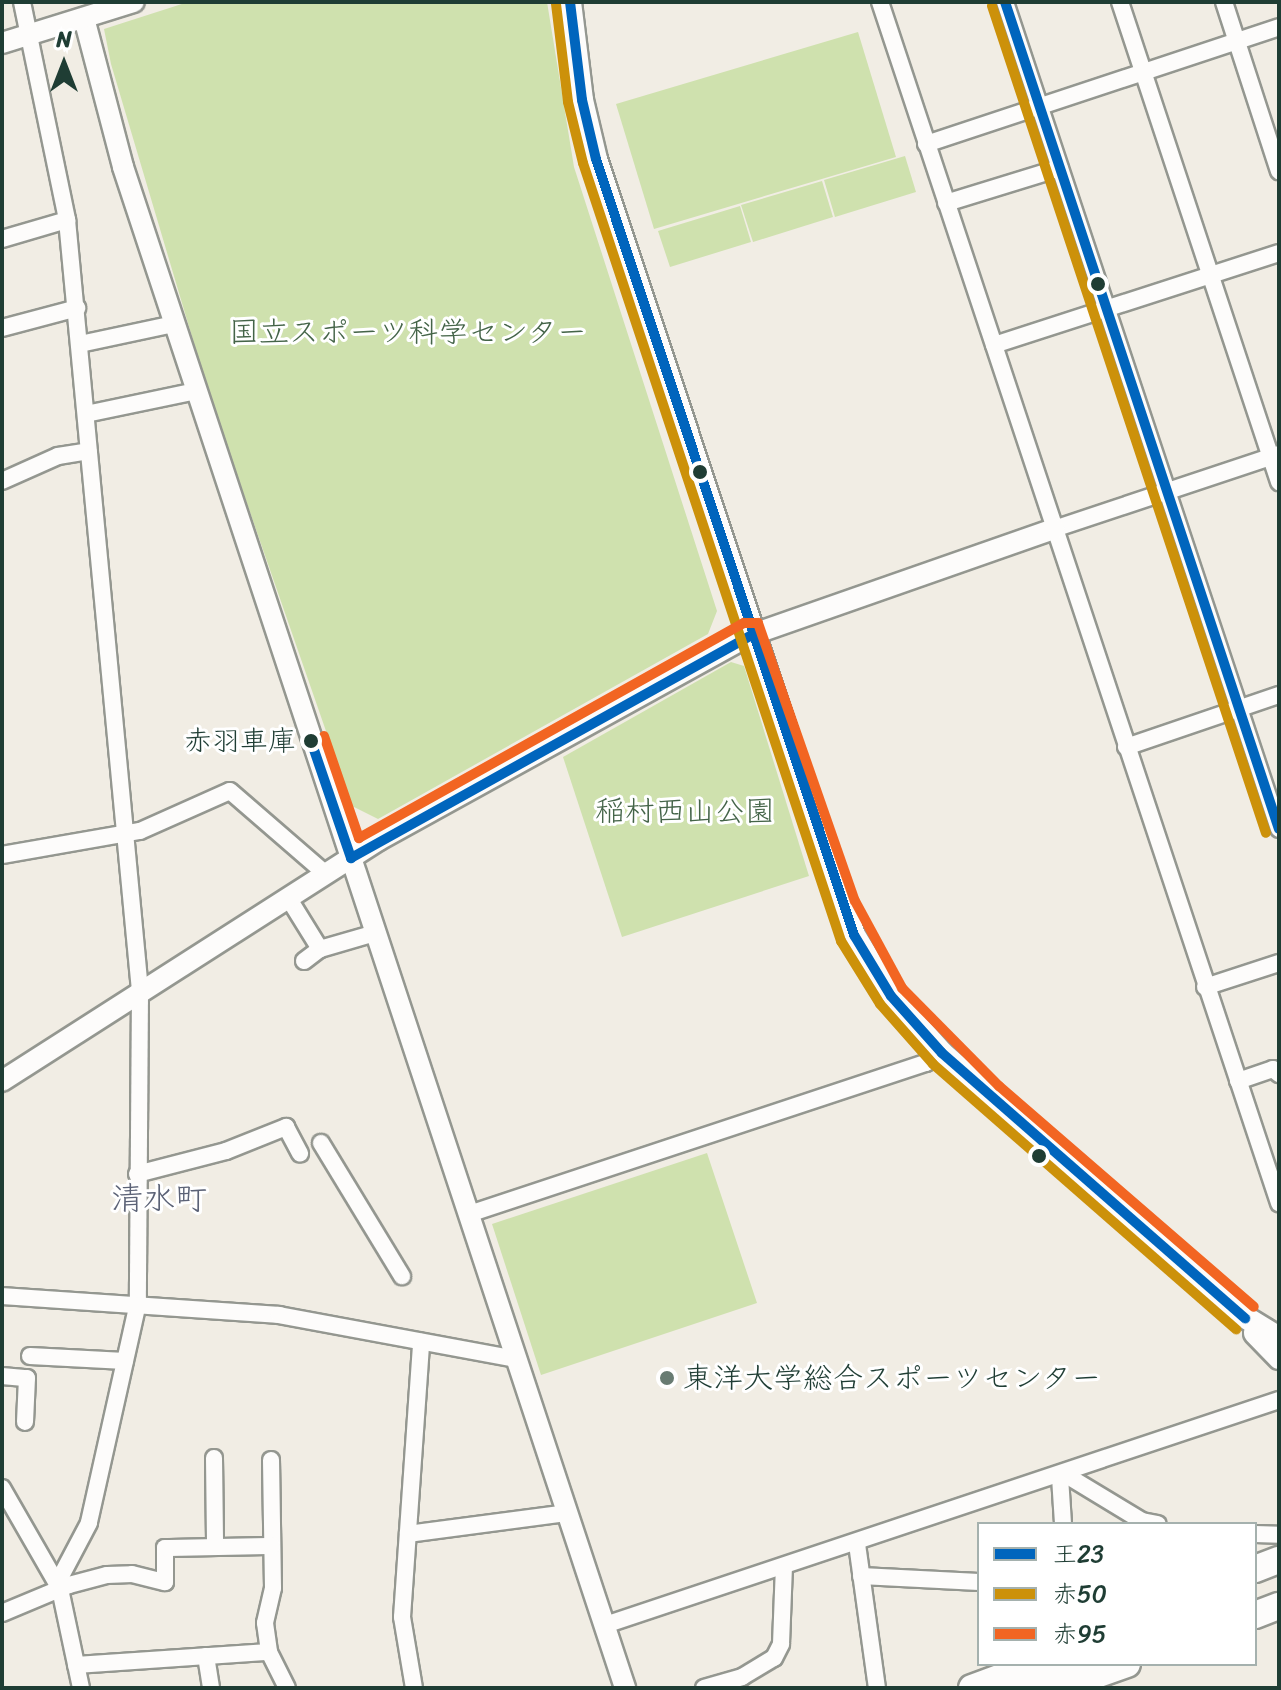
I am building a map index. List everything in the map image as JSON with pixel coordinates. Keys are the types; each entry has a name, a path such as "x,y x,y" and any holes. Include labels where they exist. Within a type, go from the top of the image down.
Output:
{"main road":[{"path":"570,2 582,100 596,159 751,635 854,935 891,996 942,1053 1245,1318 1279,1358"},
{"path":"1245,1318 1275,1332"},
{"path":"1257,1568 1279,1560"},
{"path":"1257,1583 1279,1575"},
{"path":"1257,1600 1279,1592"},
{"path":"1257,1614 1279,1606"},
{"path":"970,1688 998,1666"},
{"path":"970,1688 1031,1666"},
{"path":"1021,1688 1079,1680 1121,1666"}],"street":[{"path":"22,2 67,220 140,991 138,1303 89,1523 60,1578 81,1688"},
{"path":"2,43 134,2"},
{"path":"880,2 1205,987 1275,1176 1279,1203"},
{"path":"1005,2 1279,829"},
{"path":"1120,2 1275,455 1279,482"},
{"path":"1224,2 1279,171"},
{"path":"84,18 105,109 174,324 625,1688"},
{"path":"926,144 1279,27"},
{"path":"946,203 1060,168"},
{"path":"2,239 67,220"},
{"path":"994,345 1279,253"},
{"path":"2,328 77,308"},
{"path":"80,344 174,324"},
{"path":"86,414 196,391"},
{"path":"2,481 58,456 89,451"},
{"path":"2,1081 351,858 751,635 1275,455"},
{"path":"1126,747 1279,695"},
{"path":"2,855 127,832 186,814 230,791 327,875"},
{"path":"289,899 320,949"},
{"path":"304,961 320,949 375,933"},
{"path":"1205,987 1279,963"},
{"path":"469,1214 926,1063 942,1053"},
{"path":"1238,1081 1273,1069 1279,1074"},
{"path":"137,1174 226,1151 286,1127 300,1153"},
{"path":"321,1143 402,1276"},
{"path":"2,1296 279,1315 517,1359"},
{"path":"414,1688 402,1617 421,1342"},
{"path":"30,1356 125,1361"},
{"path":"2,1376 27,1378 25,1422"},
{"path":"605,1625 1063,1476 1279,1400"},
{"path":"214,1458 215,1546"},
{"path":"271,1460 273,1588 265,1623 269,1652 287,1688"},
{"path":"1063,1476 1145,1522"},
{"path":"1063,1476 1063,1522"},
{"path":"2,1488 60,1589"},
{"path":"408,1534 568,1513"},
{"path":"1257,1534 1279,1535"},
{"path":"857,1544 877,1688"},
{"path":"2,1613 60,1589 132,1574 165,1582 165,1548 272,1546"},
{"path":"704,1688 743,1682 774,1658 781,1644 784,1567"},
{"path":"861,1576 977,1582"},
{"path":"76,1665 269,1652"},
{"path":"206,1656 211,1688"}],"green space":[{"name":"国立スポーツ科学センター","path":"188,2 547,2 574,167 717,611 708,634 378,819 352,806 209,394 111,64 104,29"},
{"path":"858,32 896,157 654,229 616,104"},
{"path":"905,156 916,192 835,217 824,180"},
{"path":"822,181 833,217 753,242 741,205"},
{"path":"740,206 751,242 670,267 658,231"},
{"name":"稲村西山公園","path":"731,662 744,666 809,876 622,937 563,757"},
{"path":"707,1153 757,1303 541,1375 492,1224"}],"transit line":[{"name":"王23","path":"570,2 582,100 596,159 854,935 891,996 942,1053 1245,1318"},
{"name":"王23","path":"1005,2 1279,829"},
{"name":"赤50","path":"556,4 568,102 583,163 841,941 880,1004 933,1064 1236,1329"},
{"name":"赤50","path":"992,6 1266,833"},
{"name":"赤95","path":"324,736 359,838 744,623 758,623 855,901 902,988 999,1086 1254,1307"},
{"name":"王23","path":"311,741 351,858 751,635"}],"place":[{"name":"赤羽車庫","path":"311,741"},
{"name":"東洋大学総合スポーツセンター","path":"667,1378"}],"district":[{"name":"清水町","path":"159,1199"}]}
